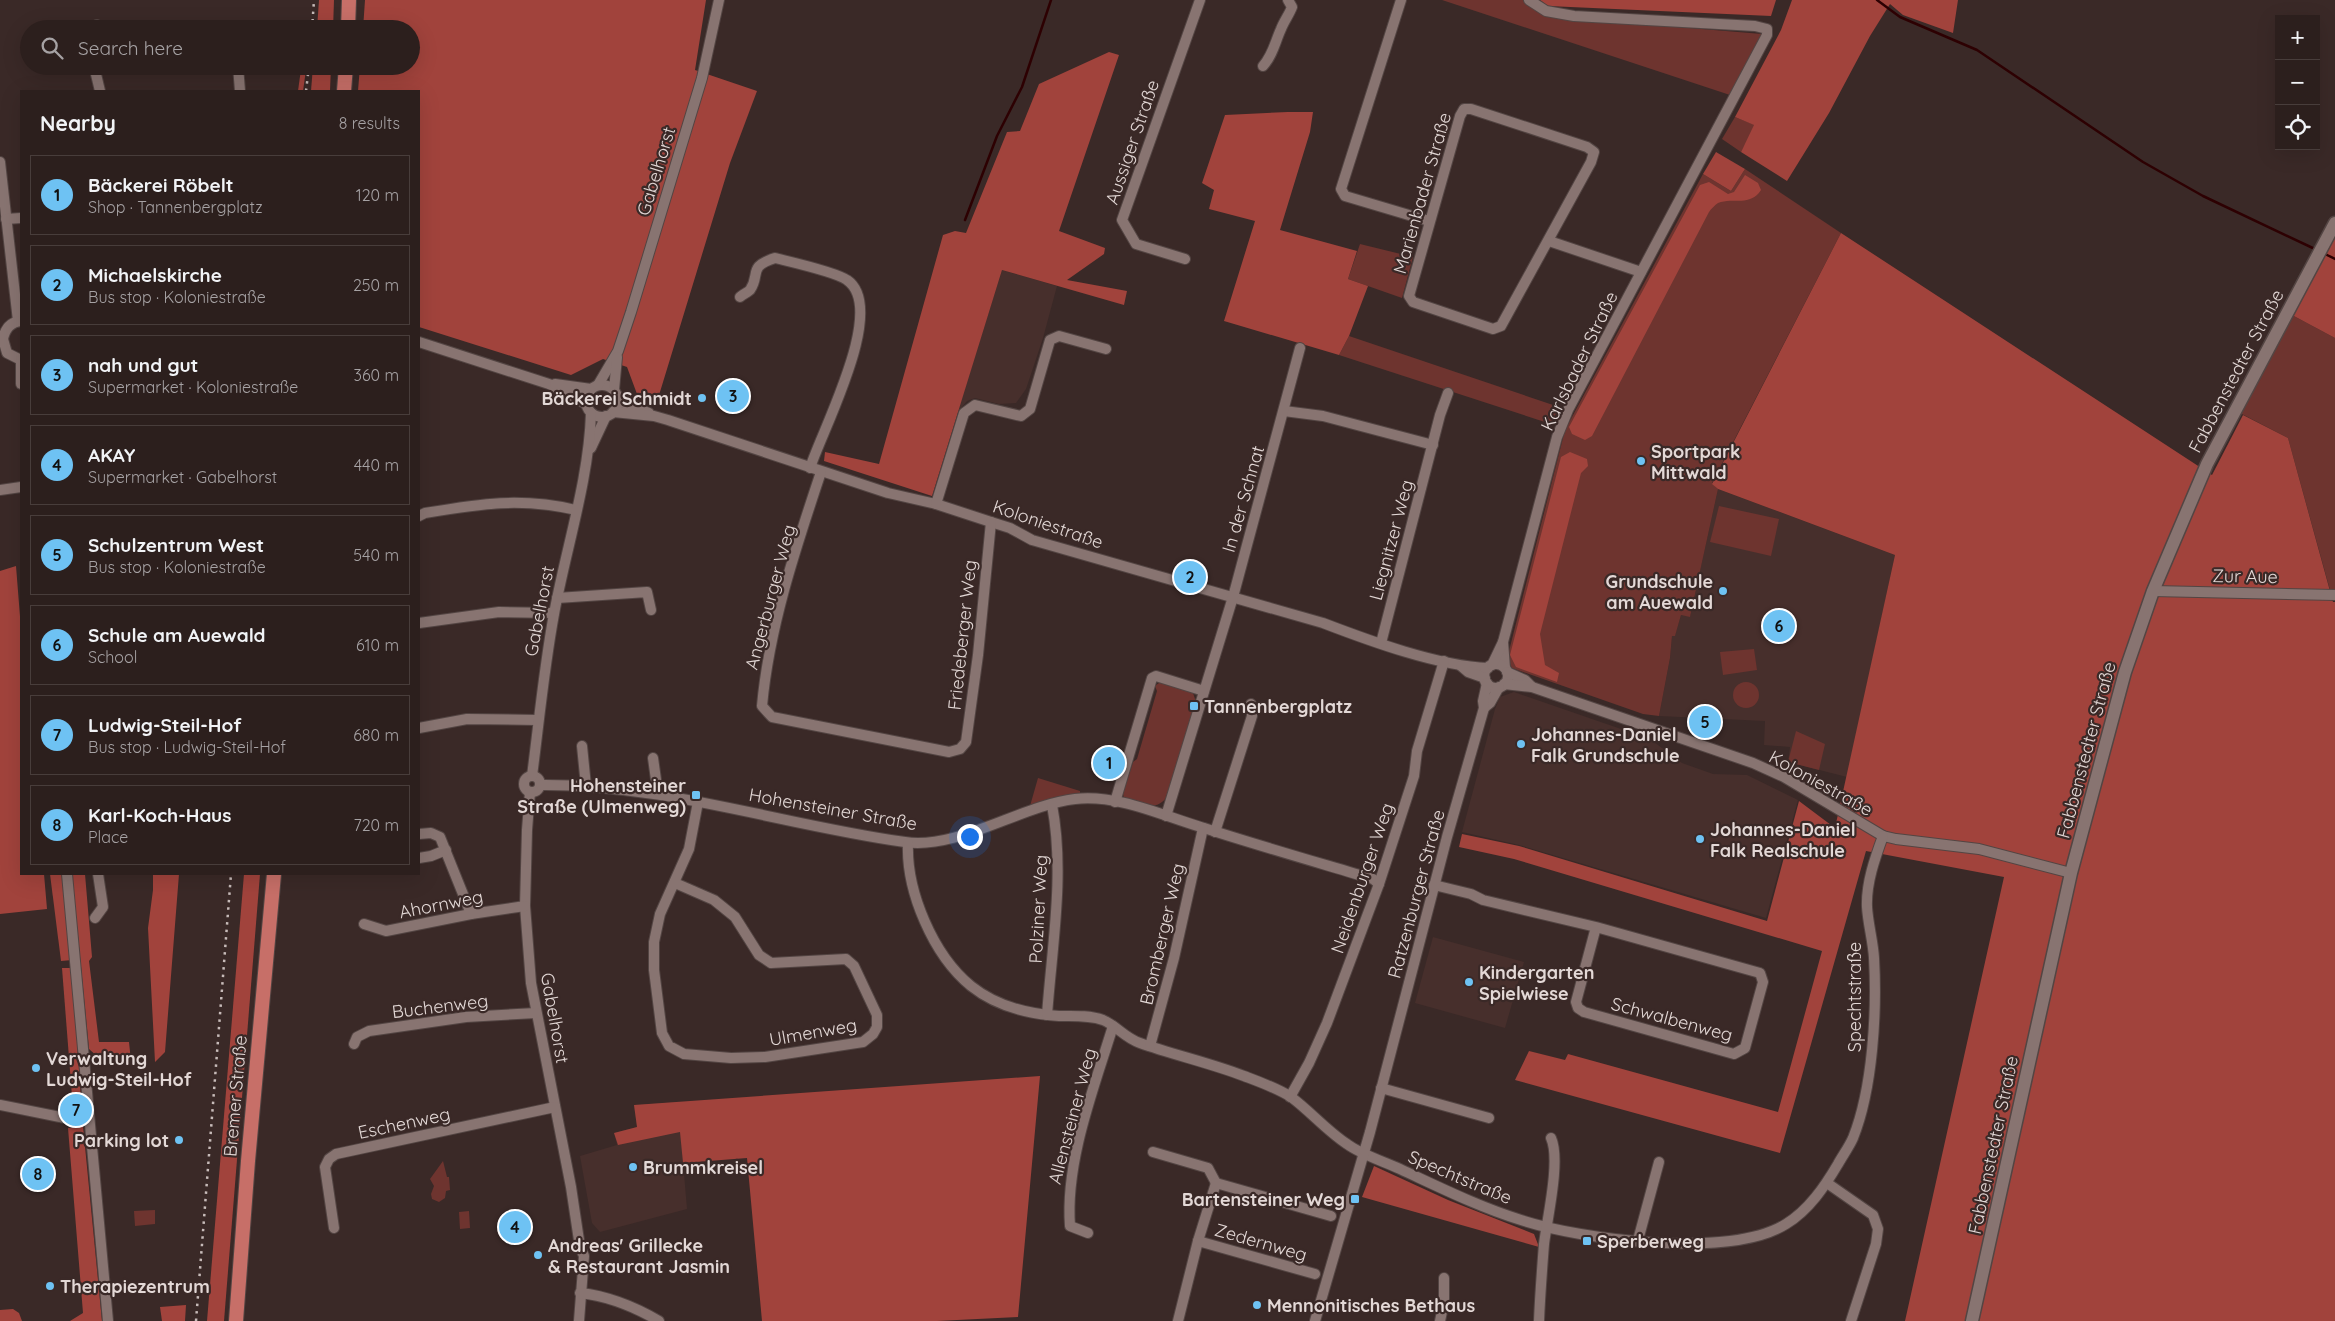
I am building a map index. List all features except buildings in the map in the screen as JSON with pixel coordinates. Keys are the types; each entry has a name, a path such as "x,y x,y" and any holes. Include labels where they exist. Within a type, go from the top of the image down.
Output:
{"main road":[{"path":"348,20 349,0"},
{"path":"344,90 345,75"},
{"name":"Bremer Straße","path":"236,1321 248,1161 274,875"}],"street":[{"name":"Gabelhorst","path":"616,394 618,351 702,78 719,0"},
{"name":"Aussiger Straße","path":"1185,259 1136,244 1122,220 1200,0"},
{"path":"1263,66 1271,57 1281,28 1288,19 1292,7 1288,0"},
{"path":"1401,0 1341,189 1345,196 1429,221"},
{"name":"Karlsbader Straße","path":"1490,666 1503,642 1560,429 1767,35 1767,29 1755,26 1574,16 1546,11 1529,0"},
{"path":"96,75 100,90"},
{"path":"239,75 240,90"},
{"name":"Marienbader Straße","path":"1464,109 1471,109 1587,147 1594,152 1591,162 1548,241 1501,326 1493,330 1413,302 1409,296 1429,221 1460,116 1464,109"},
{"path":"0,162 19,321 7,328 1,339 8,353 20,359"},
{"path":"6,219 20,218"},
{"name":"Fabbenstedter Straße","path":"1972,1321 2071,873 2125,672 2154,591 2207,464 2335,224"},
{"path":"1548,241 1641,272"},
{"path":"740,296 750,290 756,268 764,261 775,258 843,278 854,286 860,296 859,337 848,372 810,468"},
{"path":"936,504 964,413 975,405 1020,416 1030,409 1050,340 1059,336 1106,349"},
{"path":"420,342 549,384 589,408 609,414 616,408 616,394 609,386 549,384"},
{"name":"In der Schnat","path":"1233,597 1300,348"},
{"name":"Gabelhorst","path":"594,387 618,351"},
{"path":"589,408 587,395 594,387"},
{"name":"Liegnitzer Weg","path":"1381,643 1448,393"},
{"name":"Koloniestraße","path":"616,394 627,405 654,416 888,493 936,504 1010,528 1032,540 1323,623 1381,643 1461,666 1490,666"},
{"name":"Gabelhorst","path":"532,776 537,720 554,613 588,453 589,408"},
{"path":"1284,411 1323,416 1355,423 1433,445"},
{"name":"Gabelhorst","path":"588,453 609,414"},
{"name":"Koloniestraße","path":"609,414 654,416"},
{"name":"Angerburger Weg","path":"822,472 781,604 764,682 762,706 772,717 949,752 960,749"},
{"path":"0,490 20,487"},
{"path":"420,516 479,504 510,501 576,510"},
{"name":"Friedeberger Weg","path":"960,749 966,742 978,655 991,522"},
{"name":"Zur Aue","path":"2154,591 2335,595"},
{"path":"557,598 647,592 651,610"},
{"path":"1166,816 1233,597"},
{"path":"420,623 499,612 554,613"},
{"name":"Karlsbader Straße","path":"1503,642 1506,670"},
{"name":"Neidenburger Weg","path":"1290,1097 1305,1071 1327,1023 1379,884 1414,776 1417,751 1444,661"},
{"path":"1500,665 1506,670 1508,677 1502,686 1494,687 1486,680 1490,666 1500,665"},
{"name":"Koloniestraße","path":"1461,666 1468,672 1486,680"},
{"name":"Koloniestraße","path":"1506,670 1525,680 1532,687"},
{"path":"1204,690 1156,676 1152,678 1115,802 1373,879 1379,884"},
{"name":"Ratzenburger Straße","path":"1315,1321 1381,1088 1434,886 1484,708 1482,701 1486,680"},
{"name":"Koloniestraße","path":"1502,686 1532,687 1667,732 1781,775 1882,836 1979,849 2071,873"},
{"name":"Ratzenburger Straße","path":"1484,708 1502,686"},
{"path":"1215,832 1252,716 1251,704"},
{"path":"420,728 467,719 537,720"},
{"path":"582,746 586,786"},
{"path":"654,758 658,794"},
{"path":"532,776 539,780 540,785 538,790 530,792 525,789 524,784 526,778 532,776"},
{"name":"Hohensteiner Straße","path":"540,785 586,786 658,794 908,843 952,837 1052,804 1097,798 1115,802"},
{"name":"Gabelhorst","path":"530,792 526,830 525,906 531,983 571,1187 580,1247 578,1257 581,1278 579,1321"},
{"name":"Ulmenweg","path":"675,883 714,900 736,917 759,955 771,963 846,959 854,966 877,1015 877,1027 873,1034 863,1042 765,1057 731,1058 684,1054 669,1046 662,1033 654,970 654,942 660,914 689,849 698,802"},
{"name":"Polziner Weg","path":"1047,1015 1058,880 1058,832 1052,804"},
{"name":"Bromberger Weg","path":"1150,1046 1174,958 1203,828"},
{"path":"420,834 432,833 440,837 471,914"},
{"name":"Spechtstraße","path":"1362,1151 1450,1192 1518,1220 1575,1234 1638,1240 1727,1243 1759,1236 1786,1225 1807,1207 1827,1183 1852,1139 1865,1090 1873,1048 1874,956 1868,897 1874,863 1882,836"},
{"path":"908,843 909,869 933,940 948,962 969,984 992,1001 1019,1010 1047,1015 1088,1017 1102,1020 1114,1026 1135,1042 1245,1076 1290,1097 1348,1146 1362,1151"},
{"path":"420,858 446,850"},
{"path":"66,875 108,1321"},
{"path":"96,918 103,907 98,875"},
{"name":"Schwalbenweg","path":"1434,886 1472,894 1483,900 1596,927 1760,973 1763,982 1745,1048 1734,1054 1584,1012 1578,1008 1576,1002 1596,927"},
{"name":"Ahornweg","path":"364,924 386,931 471,914 525,906"},
{"name":"Buchenweg","path":"354,1044 357,1037 368,1031 466,1017 536,1013"},
{"name":"Allensteiner Weg","path":"1088,1232 1070,1226 1068,1201 1078,1148 1114,1026"},
{"path":"1381,1088 1489,1118"},
{"path":"0,1105 70,1120 89,1118"},
{"name":"Eschenweg","path":"334,1228 325,1167 329,1158 336,1154 555,1107"},
{"path":"1539,1321 1546,1228 1554,1164 1554,1144 1551,1138"},
{"path":"1153,1152 1208,1168 1216,1183 1331,1216"},
{"path":"1638,1240 1659,1162"},
{"name":"Zedernweg","path":"1178,1321 1198,1241 1216,1183"},
{"path":"1827,1183 1872,1215 1878,1229 1876,1244 1855,1303 1851,1321"},
{"name":"Zedernweg","path":"1198,1241 1315,1274"},
{"path":"1440,1321 1444,1302 1444,1278"},
{"path":"580,1293 598,1295 619,1302 659,1321"}],"shaded area":[{"path":"319,0 334,0 333,20 318,20"},
{"path":"365,0 706,0 695,70 757,91 730,163 656,405 637,394 627,367 603,359 571,375 420,327 420,90 358,90 359,75 420,75 420,20 364,20"},
{"path":"1442,0 1523,0 1545,16 1762,34 1730,95"},
{"path":"1540,0 1776,0 1771,16 1548,6"},
{"path":"1792,0 1958,0 1953,33 1903,15 1890,4 1870,36 1829,113 1787,181 1741,152 1754,125 1735,117 1781,30"},
{"path":"1109,52 1119,55 1059,231 1105,248 1104,254 1067,280 1127,291 1124,305 1002,270 932,496 824,461 825,452 879,464 943,235 955,231 966,233 1007,132 1020,131 1039,84"},
{"path":"300,75 305,75 303,90 298,90"},
{"path":"312,75 331,75 330,90 311,90"},
{"path":"1313,112 1310,132 1280,230 1357,251 1348,279 1368,286 1349,336 1339,355 1224,321 1255,221 1209,209 1214,190 1202,183 1225,115"},
{"path":"1735,117 1755,125 1741,152 1722,139"},
{"path":"1716,152 1745,169 1731,191 1703,174"},
{"name":"Sportpark Mittwald","path":"1745,169 1841,233 1712,483 1718,489 1690,617 1681,615 1675,636 1672,636 1670,658 1659,716 1643,714 1512,668 1507,659 1565,430 1703,174 1731,191"},
{"path":"1745,175 1758,183 1761,190 1757,195 1747,200 1718,203 1710,211 1592,436 1585,440 1572,434 1569,427 1700,185 1709,182 1728,194 1734,192"},
{"path":"1841,233 2212,475 2243,415 2288,438 2333,602 2335,602 2335,1321 1905,1321 2004,877 1866,851 1780,1153 1515,1080 1529,1051 1565,1060 1568,1054 1778,1112 1822,951 1514,859 1459,847 1462,834 1519,846 1767,921 1799,801 1835,828 1895,555 1718,489 1712,484"},
{"path":"2335,235 2335,338 2292,315"},
{"path":"1360,244 1413,257 1402,298 1348,279"},
{"path":"1002,270 1057,286 1043,338 1026,389 1016,403 999,404 975,398 967,401 957,413"},
{"path":"2292,315 2335,338 2335,590 2330,590 2288,438 2238,412"},
{"path":"1349,336 1559,407 1551,424 1339,355"},
{"path":"1570,452 1587,459 1588,466 1581,473 1540,634 1545,665 1559,673 1557,682 1516,667 1510,655 1561,457"},
{"path":"1718,489 1895,555 1847,777 1788,762 1790,747 1764,745 1765,721 1659,716 1670,658 1672,636 1675,635 1681,615 1690,616"},
{"path":"1719,506 1779,519 1771,556 1710,542"},
{"path":"16,566 20,616 20,875 44,875 47,909 0,914 0,571"},
{"path":"1754,649 1757,670 1723,675 1720,652"},
{"path":"1746,682 1755,686 1759,695 1755,704 1746,708 1737,704 1733,695 1737,686"},
{"path":"1159,683 1165,683 1193,693 1196,702 1167,797 1157,805 1152,806 1124,798 1123,794 1133,762 1137,759 1157,691 1155,686"},
{"path":"1514,692 1650,739 1682,763 1713,774 1747,775 1798,800 1766,918 1519,845 1462,832 1495,709 1500,697"},
{"path":"1796,731 1825,744 1819,770 1788,762"},
{"path":"1038,778 1080,791 1080,795 1030,806"},
{"path":"50,875 62,875 72,960 61,961"},
{"path":"72,875 85,875 92,957 89,961 99,1042 129,1042 131,1061 98,1057 89,1049"},
{"path":"153,875 179,875 165,1052 155,1062 148,928"},
{"path":"244,875 260,875 224,1321 207,1321"},
{"name":"Kindergarten Spielwiese","path":"1433,937 1524,962 1505,1028 1415,1003"},
{"path":"62,968 72,968 81,1099 73,1109"},
{"path":"1040,1076 1018,1317 937,1321 762,1321 747,1158 683,1163 680,1132 618,1145 614,1133 637,1127 634,1105"},
{"name":"Brummkreisel","path":"678,1102 687,1209 600,1232 592,1223 580,1156 617,1145 614,1133 637,1127 634,1105"},
{"path":"83,1126 102,1321 70,1321 83,1313 68,1128"},
{"path":"443,1161 447,1177 449,1177 450,1190 446,1191 445,1198 439,1202 432,1199 431,1194 434,1186 430,1179"},
{"path":"1374,1166 1448,1200 1534,1234 1539,1247 1362,1197"},
{"path":"155,1210 155,1224 135,1226 134,1211"},
{"path":"469,1211 470,1228 460,1229 459,1212"},
{"path":"186,1305 185,1321 162,1321 160,1307"},
{"path":"13,1309 19,1313 22,1321 0,1321 0,1310"}],"waterway":[{"path":"965,220 997,136 1022,87 1051,0"},
{"path":"1877,0 1900,17 1977,50 2143,162 2203,196 2317,250"},
{"path":"2325,254 2335,259"}],"railway":[{"path":"313,20 314,0"},
{"path":"306,90 308,75"},
{"path":"196,1321 231,875"}],"place":[{"name":"nah und gut","path":"733,396"},
{"name":"Bäckerei Schmidt","path":"702,398"},
{"name":"Sportpark Mittwald","path":"1641,461"},
{"name":"Michaelskirche","path":"1190,577"},
{"name":"Grundschule am Auewald","path":"1723,591"},
{"name":"Schule am Auewald","path":"1779,626"},
{"name":"Tannenbergplatz","path":"1194,706"},
{"name":"Schulzentrum West","path":"1705,722"},
{"name":"Johannes-Daniel Falk Grundschule","path":"1521,744"},
{"name":"Bäckerei Röbelt","path":"1109,763"},
{"name":"Hohensteiner Straße (Ulmenweg)","path":"696,795"},
{"name":"Johannes-Daniel Falk Realschule","path":"1700,839"},
{"name":"Kindergarten Spielwiese","path":"1469,982"},
{"name":"Verwaltung Ludwig-Steil-Hof","path":"36,1068"},
{"name":"Ludwig-Steil-Hof","path":"76,1110"},
{"name":"Parking lot","path":"179,1140"},
{"name":"Brummkreisel","path":"633,1167"},
{"name":"Karl-Koch-Haus","path":"38,1174"},
{"name":"Bartensteiner Weg","path":"1355,1199"},
{"name":"AKAY","path":"515,1227"},
{"name":"Sperberweg","path":"1587,1241"},
{"name":"Andreas' Grillecke & Restaurant Jasmin","path":"538,1255"},
{"name":"Therapiezentrum","path":"50,1286"},
{"name":"Mennonitisches Bethaus","path":"1257,1305"}]}
